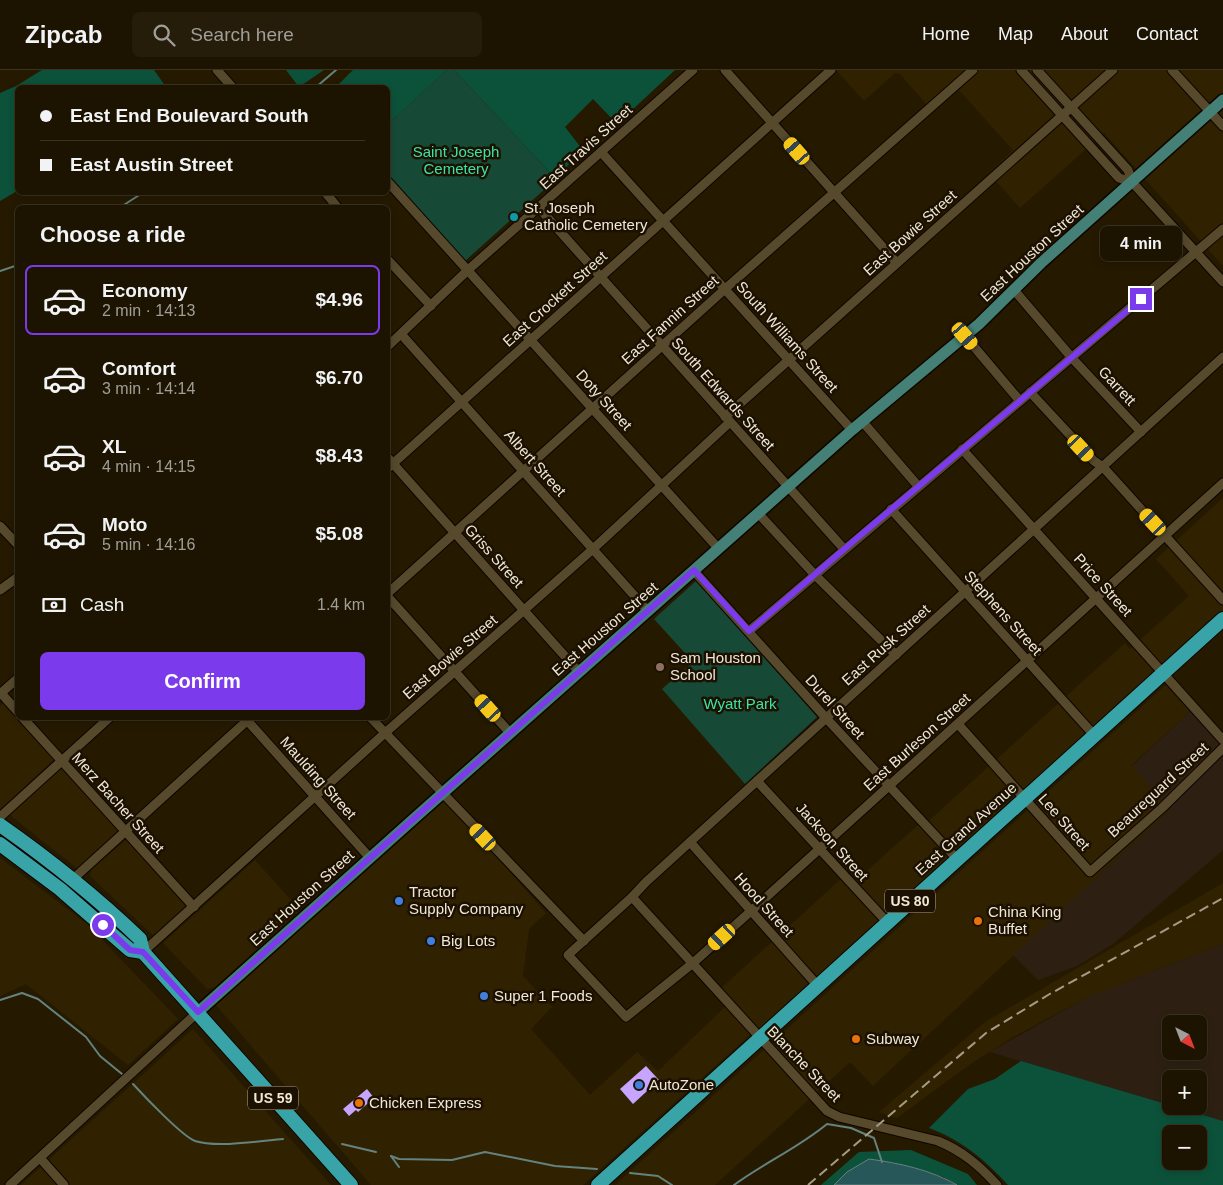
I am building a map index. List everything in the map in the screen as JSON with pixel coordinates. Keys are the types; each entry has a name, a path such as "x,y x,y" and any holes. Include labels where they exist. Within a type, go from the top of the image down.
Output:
{"highway":[{"name":"East Grand Avenue","path":"598,1185 1223,619"},
{"name":"US 59","path":"0,826 44,856 140,939 143,952 351,1185"},
{"name":"US 59","path":"2,846 60,889 130,950 143,952"}],"main road":[{"name":"East Houston Street","path":"198,1012 862,421 965,336 1041,263 1223,100"}],"street":[{"path":"217,70 230,85"},
{"name":"East Travis Street","path":"390,344 468,270 693,70"},
{"path":"725,70 898,263"},
{"name":"East Crockett Street","path":"390,462 531,340 662,220 831,70"},
{"name":"East Fannin Street","path":"390,593 592,408 973,70"},
{"path":"1021,70 1119,178 1132,182"},
{"path":"1037,70 1128,170 1132,182 1223,282"},
{"name":"East Bowie Street","path":"143,952 385,733 593,549 662,486 789,360 1113,70"},
{"path":"1172,70 1223,126"},
{"name":"South Williams Street","path":"601,152 852,430"},
{"name":"Doty Street","path":"390,184 718,548"},
{"path":"327,195 336,205"},
{"name":"South Edwards Street","path":"539,208 844,549"},
{"path":"749,631 1223,229"},
{"path":"390,262 431,306"},
{"name":"Garrett","path":"1014,290 1072,358 1141,432"},
{"name":"Albert Street","path":"400,334 648,611"},
{"path":"965,336 1020,401"},
{"name":"East Rusk Street","path":"626,1017 568,955 1223,357"},
{"path":"1030,392 1094,461 1102,467 1223,600"},
{"path":"862,421 918,486"},
{"name":"Price Street","path":"962,449 1223,740"},
{"name":"Griss Street","path":"390,464 455,533 579,672"},
{"name":"East Burleson Street","path":"626,1017 692,963 751,911 1223,483"},
{"name":"Stephens Street","path":"891,509 1094,735"},
{"path":"758,513 814,574 896,655"},
{"path":"0,526 15,542"},
{"name":"Durel Street","path":"694,570 826,718 957,859"},
{"path":"0,590 15,579"},
{"path":"390,597 510,733"},
{"path":"15,681 0,694 15,709"},
{"name":"Merz Bacher Street","path":"24,720 194,907"},
{"path":"0,816 107,720"},
{"path":"72,879 246,720"},
{"name":"Maulding Street","path":"250,720 370,858"},
{"path":"373,720 584,941"},
{"name":"Lee Street","path":"958,724 1090,872"},
{"name":"Beaureguard Street","path":"1090,872 1162,808 1223,748"},
{"name":"Jackson Street","path":"757,781 887,922"},
{"name":"Hood Street","path":"690,842 818,986"},
{"name":"Blanche Street","path":"632,898 827,1111 839,1117 948,1145 973,1161 997,1185"},
{"name":"East Houston Street","path":"10,1185 198,1012"},
{"path":"40,1158 64,1185"}],"shaded area":[{"path":"836,70 1223,70 1223,266 1104,133 1020,208 989,173 1013,150 958,89 933,112 900,74 895,73 864,101"},
{"path":"1223,498 1223,612 757,1036 717,992 843,877 851,885 919,824 922,827 1125,643 1130,649 1189,596 1156,559"},
{"path":"1169,682 1193,709 1132,765 1170,810 873,1086 850,1062 715,1185 615,1185"},
{"path":"3,703 15,716 15,720 18,720 54,759 0,810 0,706"},
{"path":"1193,709 1223,744 1223,850 1113,944 1077,966 1038,980 1013,955 1170,810 1132,766"},
{"path":"63,766 120,829 78,869 10,815"},
{"path":"445,799 546,913 529,929 523,976 552,1007 531,1029 590,1095 637,1052 658,1071 726,1006 751,1034 583,1185 371,1185 216,1005"},
{"path":"127,839 188,906 155,937 90,876 92,869"},
{"path":"0,858 87,924 178,1019 128,1065 26,984 0,996"},
{"path":"255,860 300,910 214,988 207,989 163,943"},
{"path":"1223,883 1223,944 1086,998 1015,1036 972,1063 897,1118 879,1112 985,1022"},
{"path":"1223,944 1223,1121 1203,1115 1207,1115 1207,1070 1162,1070 1162,1103 990,1052 1086,998"},
{"path":"193,1029 331,1185 21,1185"}],"green space":[{"path":"42,70 154,70 165,85 18,85"},
{"path":"286,70 324,70 302,85 297,85"},
{"path":"353,70 447,70 390,122 390,85 338,85"},
{"name":"Saint Joseph Cemetery","path":"447,70 454,70 556,179 465,261 390,177 390,122"},
{"path":"454,70 675,70 617,124 593,99 565,127 582,149 556,179"},
{"path":"15,86 15,192 0,201 0,93"},
{"name":"Wyatt Park","path":"696,581 817,717 745,784 662,689 693,662 654,619"},
{"path":"1021,1061 1162,1103 1162,1115 1203,1115 1223,1121 1223,1185 1008,1185 963,1145 929,1128 968,1089 995,1079"},
{"path":"911,1150 968,1174 977,1185 957,1185 943,1177 890,1162 847,1172 834,1185 821,1185 859,1152"}],"water":[{"path":"869,1159 914,1168 936,1175 957,1185 834,1185 847,1172"}],"building":[{"name":"AutoZone","path":"646,1066 659,1080 633,1104 620,1089"},
{"name":"Chicken Express","path":"367,1089 374,1098 358,1112 356,1110 349,1116 343,1109"}],"waterway":[{"path":"318,85 336,70"},
{"path":"124,205 139,195"},
{"path":"0,271 15,266"},
{"path":"0,1000 22,993 38,999 86,1037 100,1056 122,1074"},
{"path":"133,1084 173,1124 195,1141 226,1144 283,1139"},
{"path":"734,1185 804,1141 827,1124 851,1128 874,1138 882,1162"},
{"path":"342,1144 376,1152"},
{"path":"391,1156 399,1159 452,1160 485,1152 555,1166 597,1169"},
{"path":"391,1156 399,1167"},
{"path":"630,1173 658,1176 672,1185"}],"railway":[{"path":"808,1185 986,1033 1048,995 1223,898"}],"place":[{"name":"St. Joseph Catholic Cemetery","path":"514,217"},
{"name":"Sam Houston School","path":"660,667"},
{"name":"Tractor Supply Company","path":"399,901"},
{"name":"China King Buffet","path":"978,921"},
{"name":"Big Lots","path":"431,941"},
{"name":"Super 1 Foods","path":"484,996"},
{"name":"Subway","path":"856,1039"},
{"name":"AutoZone","path":"639,1085"},
{"name":"Chicken Express","path":"359,1103"}],"route":[{"path":"103,925 130,950 143,952 198,1012 694,570 749,631 1141,299"}]}
